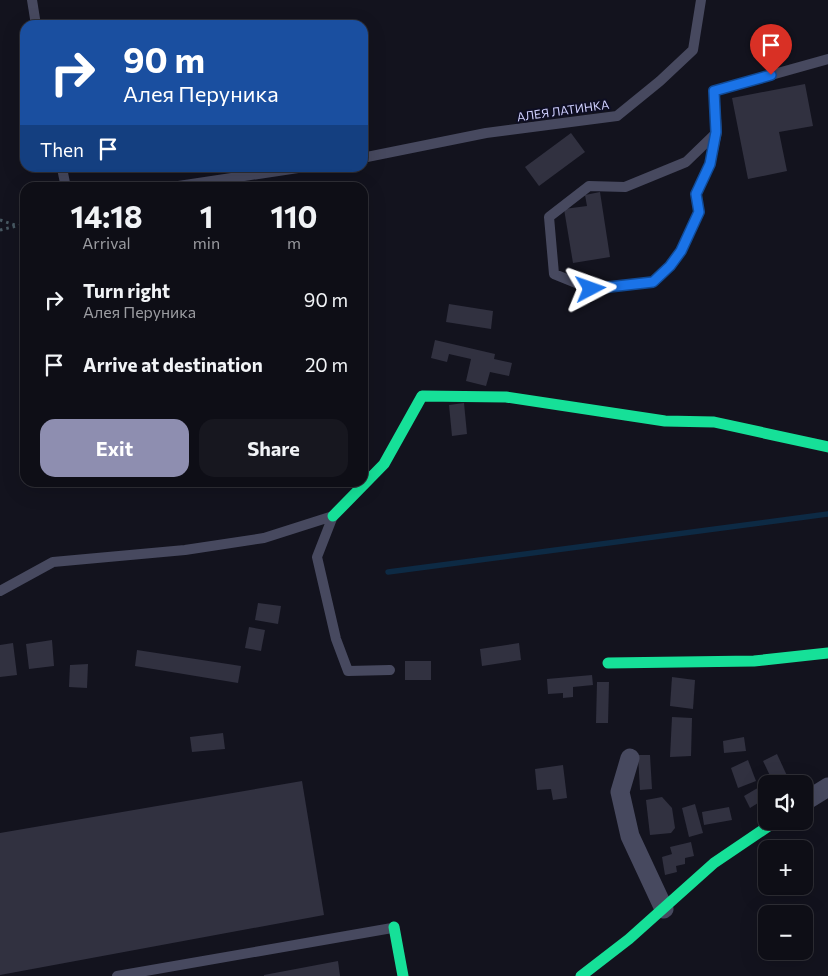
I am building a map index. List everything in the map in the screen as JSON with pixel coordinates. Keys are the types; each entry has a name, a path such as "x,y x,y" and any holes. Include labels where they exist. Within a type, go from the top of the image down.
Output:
{"street":[{"path":"368,480 384,464 422,396 506,397 665,421 714,422 828,447"},
{"path":"333,516 361,487"},
{"path":"608,663 754,661 828,653"},
{"path":"630,758 620,792 630,836 664,909"},
{"path":"813,796 828,787"},
{"path":"581,976 664,909 714,863 763,830"},
{"path":"394,927 403,976"}],"lane":[{"path":"32,0 35,20"},
{"name":"АЛЕЯ ЛАТИНКА","path":"368,157 486,133 617,116 660,81 693,50 701,0"},
{"path":"716,132 686,162 626,187 588,186 549,217 554,274 591,289 653,282 670,266 681,251 699,212 696,194 710,164 716,132 714,91 828,59"},
{"path":"205,182 271,172"},
{"path":"0,591 53,562 184,550 264,538 333,516"},
{"path":"333,516 317,557 336,639 348,671 390,670"},
{"path":"117,976 394,927"}],"path":[{"path":"0,220 19,226"},
{"path":"0,230 19,226"}],"building":[{"path":"805,84 813,126 779,132 787,171 748,179 732,98"},
{"path":"571,133 585,152 539,186 525,167"},
{"path":"600,192 610,257 573,263 564,209 587,206 585,195"},
{"path":"449,304 493,311 491,329 446,322"},
{"path":"435,340 495,354 494,359 512,363 509,376 490,372 486,386 466,381 471,359 449,354 447,362 431,358"},
{"path":"464,403 467,434 452,436 449,405"},
{"path":"258,603 281,606 278,624 255,620"},
{"path":"249,627 265,630 261,651 245,648"},
{"path":"52,640 54,666 29,669 26,644"},
{"path":"13,643 17,675 0,677 0,645"},
{"path":"519,643 521,660 482,666 480,649"},
{"path":"137,650 241,666 238,683 135,666"},
{"path":"405,661 431,661 431,680 405,680"},
{"path":"88,664 87,688 69,687 70,665"},
{"path":"592,675 593,685 573,687 573,697 563,698 563,693 548,694 547,679"},
{"path":"672,677 695,680 693,709 670,706"},
{"path":"597,682 609,682 608,723 596,723"},
{"path":"672,717 692,718 691,756 670,757"},
{"path":"223,733 225,749 192,752 190,737"},
{"path":"744,737 746,751 724,753 723,741"},
{"path":"777,754 787,775 770,775 763,761"},
{"path":"638,755 650,755 652,789 640,790"},
{"path":"748,760 756,781 738,788 731,768"},
{"path":"563,765 567,798 553,800 551,789 537,790 535,769"},
{"path":"302,781 324,915 0,975 0,833"},
{"path":"758,788 758,803 750,808 744,796"},
{"path":"662,797 672,808 675,828 671,833 650,835 646,800"},
{"path":"695,804 703,833 689,837 682,808"},
{"path":"729,807 732,820 704,825 702,812"},
{"path":"691,842 694,856 685,858 685,864 676,866 677,872 665,875 662,857 672,854 670,847"},
{"path":"338,961 340,976 264,976 264,975"}],"waterway":[{"path":"388,572 828,514"}],"traffic: fast":[{"path":"368,480 384,464 422,396 506,397 665,421 714,422 828,447"},
{"path":"333,516 361,487"},
{"path":"608,663 754,661 828,653"},
{"path":"581,976 629,939 714,863 763,830"},
{"path":"394,927 403,976"}],"route":[{"path":"591,289 623,287 653,282 670,266 681,251 688,231 699,212 696,194 710,164 716,132 714,91 771,75"}]}
